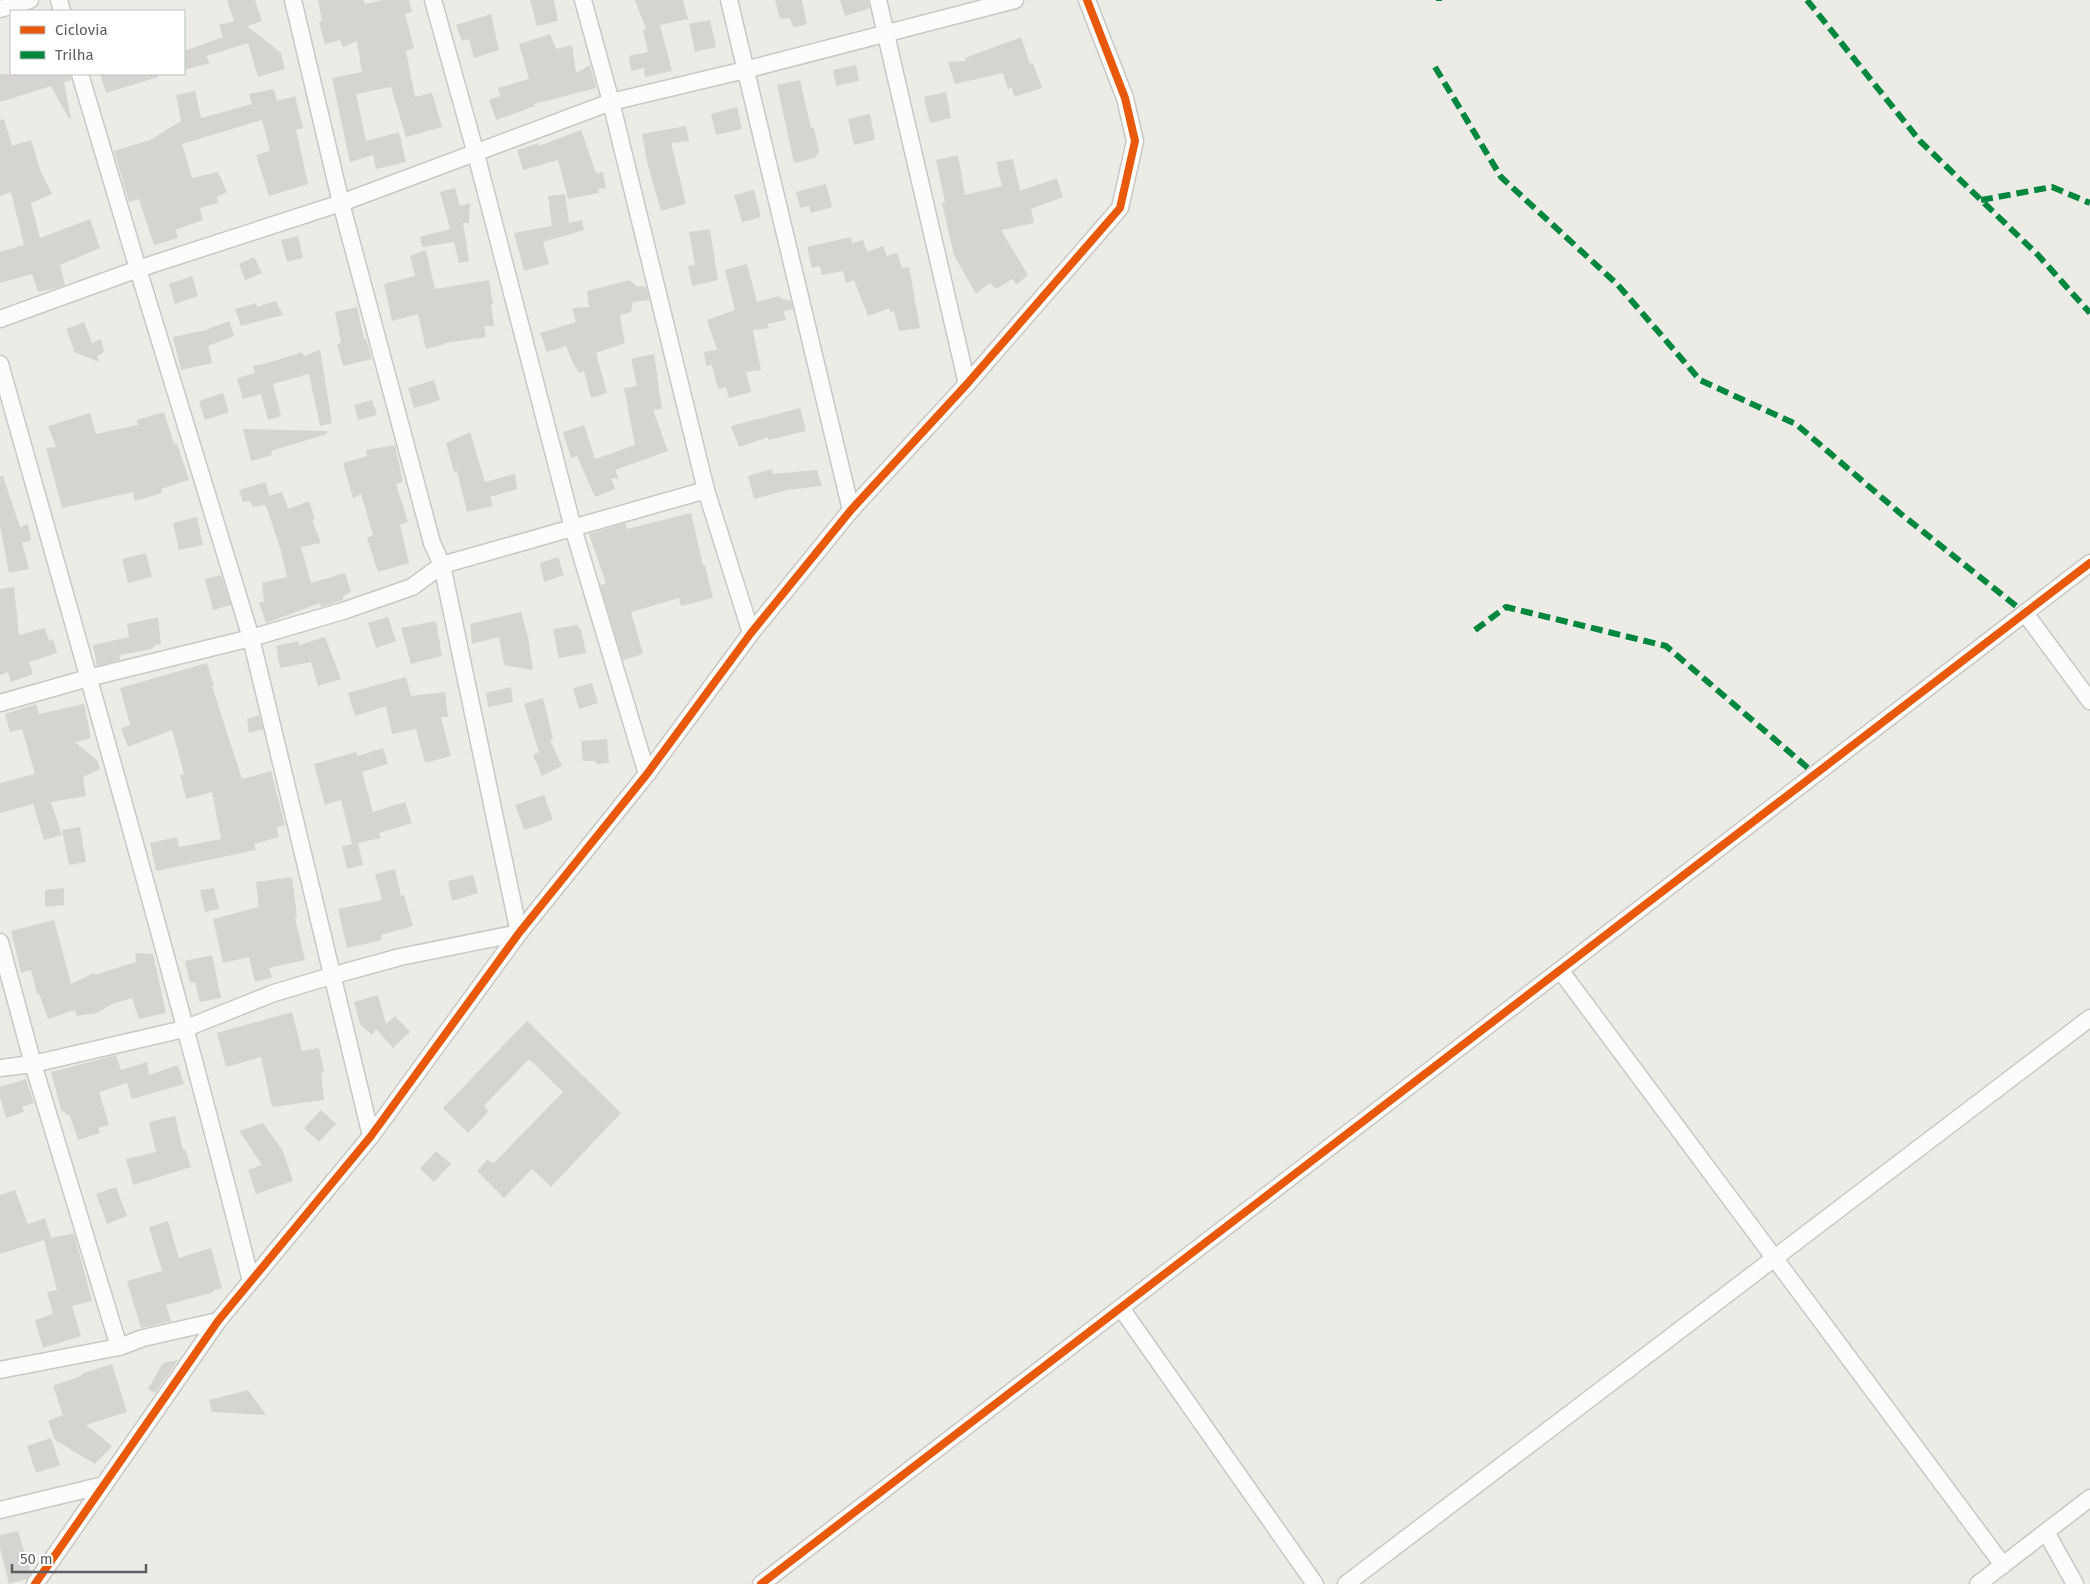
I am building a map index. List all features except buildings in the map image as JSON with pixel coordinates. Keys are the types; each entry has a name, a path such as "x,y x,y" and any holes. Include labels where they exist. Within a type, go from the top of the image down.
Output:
{"street":[{"path":"0,9 30,0"},
{"path":"293,0 341,204 432,543 442,565 519,933"},
{"path":"433,0 476,154 573,528 647,774"},
{"path":"583,0 611,102 706,490 751,633"},
{"path":"728,0 852,510"},
{"path":"878,0 967,384"},
{"path":"0,319 138,269 341,204 611,102 745,70 885,32 1015,0"},
{"path":"36,1584 218,1321 370,1136 519,933 647,774 751,633 852,510 967,384 1120,208 1135,141 1125,98 1087,0"},
{"path":"80,75 251,638 370,1136"},
{"path":"0,364 88,678 251,1281"},
{"path":"0,703 88,678 251,638 343,611 412,587 442,565 706,490"},
{"path":"761,1584 2090,563"},
{"path":"2024,614 2090,701"},
{"path":"0,1068 33,1064 184,1029 274,993 331,976 400,957 519,933"},
{"path":"0,942 33,1064 119,1347"},
{"path":"1560,970 2003,1564"},
{"path":"1346,1584 2090,1018"},
{"path":"1120,1308 1315,1584"},
{"path":"0,1370 119,1347 143,1338 218,1321"},
{"path":"0,1510 104,1485"},
{"path":"1978,1584 2090,1498"},
{"path":"2046,1532 2075,1584"}],"marked path":[{"path":"1807,0 1920,141 2038,255 2090,313"},
{"path":"1435,67 1501,177 1618,285 1700,380 1796,424 1901,514 2025,613"},
{"path":"1981,200 2052,187 2090,203"},
{"path":"1475,630 1506,607 1666,646 1815,774"}],"cycle path":[{"path":"35,1584 218,1321 371,1136 519,933 647,774 751,633 851,510 967,384 1120,208 1135,141 1125,98 1087,0"},
{"path":"761,1584 2090,563"}]}
